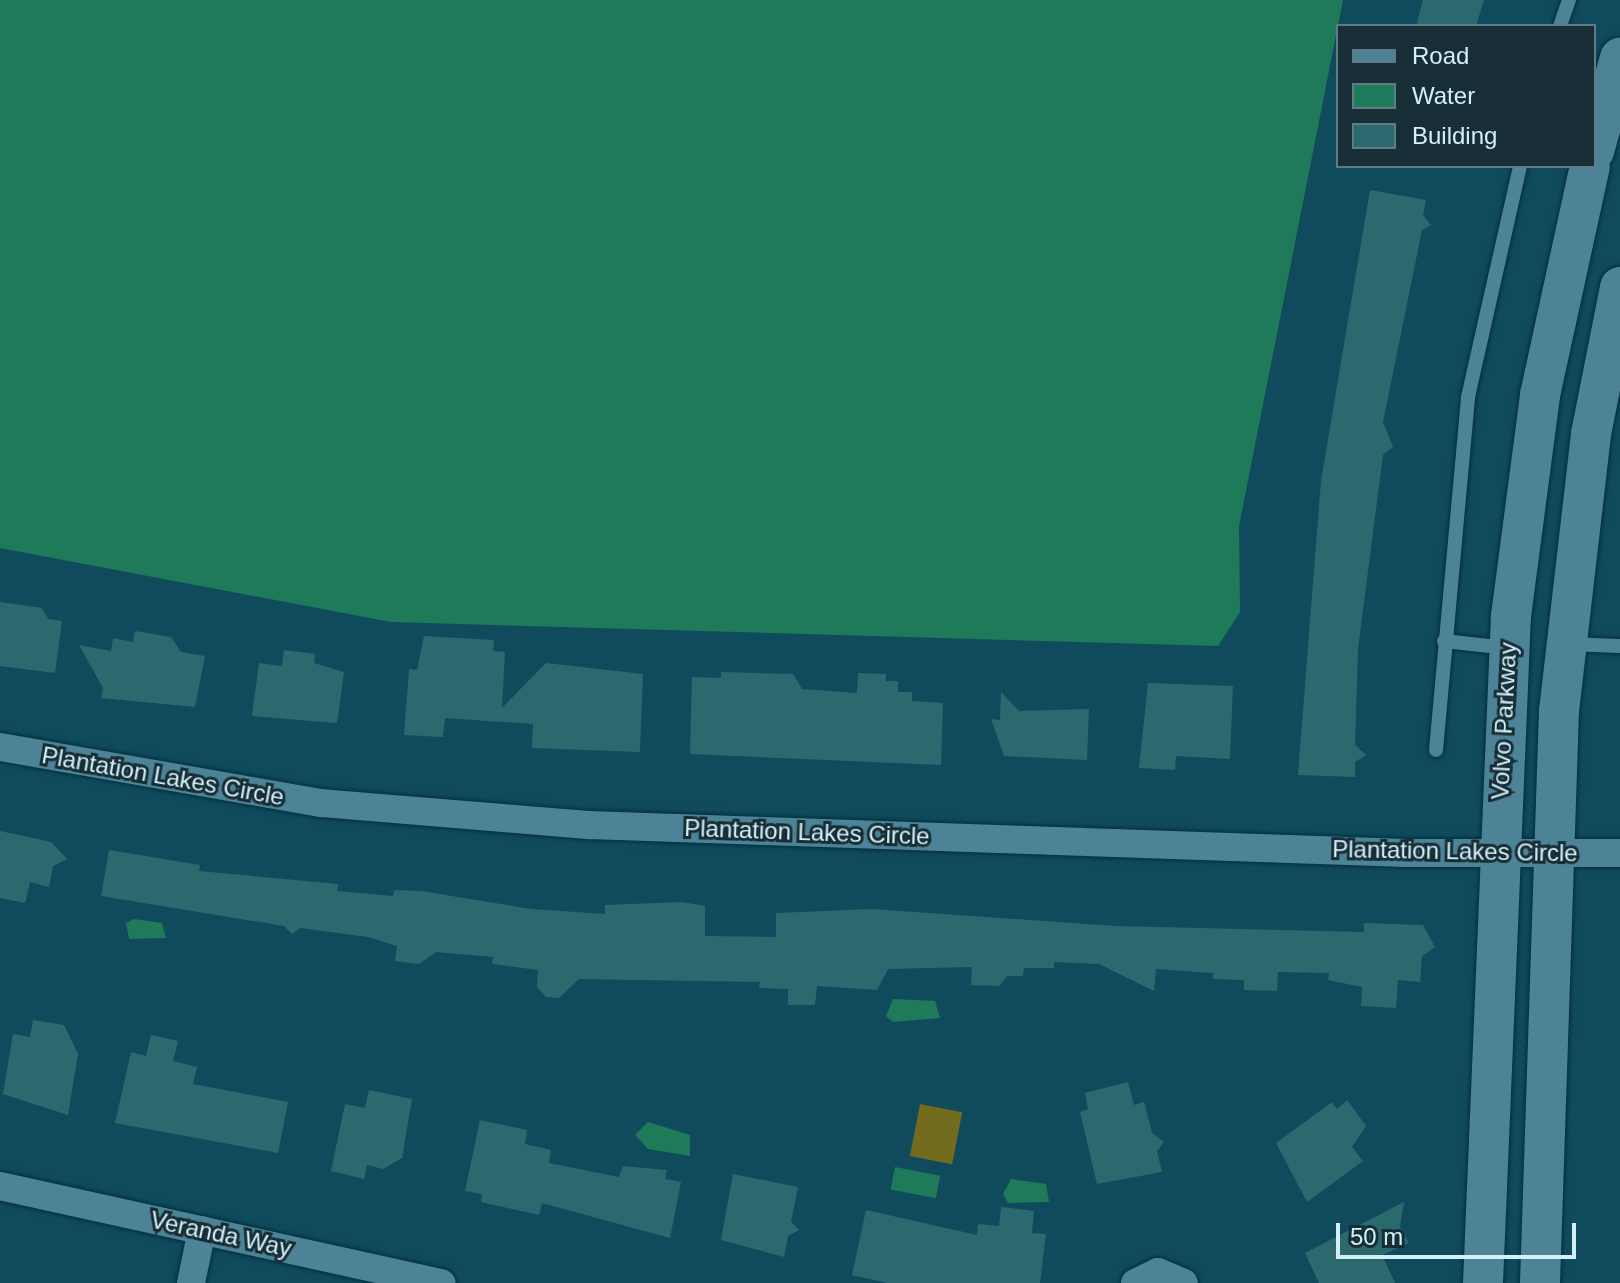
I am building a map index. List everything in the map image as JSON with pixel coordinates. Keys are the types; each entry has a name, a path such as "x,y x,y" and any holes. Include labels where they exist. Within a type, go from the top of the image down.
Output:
{"main road":[{"path":"1596,144 1620,58"},
{"name":"Volvo Parkway","path":"1483,1283 1508,648 1540,395 1590,168"},
{"path":"1540,1283 1564,644 1591,434 1620,287"}],"street":[{"name":"Plantation Lakes Circle","path":"0,747 205,788 467,817 1498,853 1620,853"},
{"name":"Veranda Way","path":"0,1186 441,1283"},
{"path":"191,1283 202,1230"},
{"path":"1135,1283 1158,1272 1184,1283"}],"lane":[{"path":"1561,24 1569,0"},
{"path":"1436,750 1468,397 1520,168"},
{"path":"1444,641 1508,648"},
{"path":"1564,644 1620,646"}],"shaded area":[{"path":"920,1104 962,1112 952,1164 910,1156"}],"water":[{"path":"0,0 1343,0 1239,526 1240,612 1218,646 391,622 0,548"},
{"path":"134,919 162,923 166,938 129,939 126,923"},
{"path":"893,999 935,1001 940,1018 893,1022 886,1016"},
{"path":"648,1122 690,1135 690,1156 648,1149 635,1135"},
{"path":"895,1167 940,1176 936,1198 891,1190"},
{"path":"1011,1179 1046,1184 1049,1202 1008,1203 1003,1194"}],"building":[{"path":"1423,0 1484,0 1477,24 1417,24"},
{"path":"1370,190 1426,200 1423,215 1431,225 1422,230 1383,422 1393,447 1383,455 1358,649 1355,745 1366,755 1355,762 1355,777 1298,775 1321,481"},
{"path":"0,602 42,608 48,619 62,621 55,673 0,666"},
{"path":"135,631 171,637 181,652 205,656 195,707 101,698 103,688 79,645 111,651 113,638 133,642"},
{"path":"424,636 494,640 493,651 505,652 502,708 546,663 643,674 640,752 532,748 533,724 445,718 443,737 404,735 409,669 417,670"},
{"path":"284,650 315,654 314,663 344,672 337,723 252,716 259,663 282,666"},
{"path":"721,672 793,674 802,689 857,693 858,673 886,674 886,681 898,681 898,692 912,692 912,701 943,703 941,765 690,754 692,677 721,678"},
{"path":"1148,683 1233,686 1230,759 1176,756 1175,770 1139,768"},
{"path":"1001,692 1019,711 1089,709 1087,760 1004,756 991,719 1000,720"},
{"path":"0,831 51,842 67,859 53,866 49,887 30,882 25,903 0,898"},
{"path":"109,850 200,865 199,871 338,884 337,891 393,896 394,890 421,891 531,909 605,914 605,905 682,902 705,906 705,936 776,937 776,913 872,909 1115,926 1364,932 1364,923 1423,925 1435,947 1422,956 1420,982 1398,980 1396,1008 1361,1006 1362,987 1328,980 1329,973 1278,972 1277,991 1244,990 1244,980 1213,979 1213,973 1156,969 1154,991 1099,964 1054,962 1054,968 1024,968 1023,976 1007,976 999,986 971,985 972,967 888,969 877,990 817,986 815,1005 788,1005 788,989 759,988 760,982 579,979 559,998 546,997 537,987 538,970 492,964 493,957 436,952 419,964 395,961 397,946 368,937 300,928 292,934 284,926 101,896"},
{"path":"33,1020 64,1025 78,1054 68,1115 3,1094 13,1034 30,1037"},
{"path":"151,1035 178,1041 173,1061 197,1067 193,1084 288,1102 278,1153 115,1123 131,1052 146,1056"},
{"path":"1128,1082 1134,1105 1144,1102 1152,1133 1164,1142 1157,1151 1162,1172 1097,1184 1080,1112 1088,1109 1085,1093"},
{"path":"369,1090 412,1099 402,1158 383,1169 367,1165 364,1179 331,1171 345,1104 365,1108"},
{"path":"1347,1100 1366,1126 1352,1147 1363,1161 1307,1202 1276,1143 1332,1102 1337,1109"},
{"path":"480,1120 527,1130 525,1144 551,1150 549,1163 619,1177 623,1166 667,1170 665,1179 681,1182 670,1238 542,1203 539,1215 481,1202 482,1194 465,1191"},
{"path":"733,1174 798,1187 791,1222 799,1230 788,1236 784,1257 721,1240"},
{"path":"1404,1202 1400,1227 1409,1243 1382,1255 1395,1283 1319,1283 1305,1253"},
{"path":"1001,1207 1034,1211 1032,1233 1046,1234 1040,1283 888,1283 852,1275 866,1210 977,1235 978,1224 999,1226"}]}
